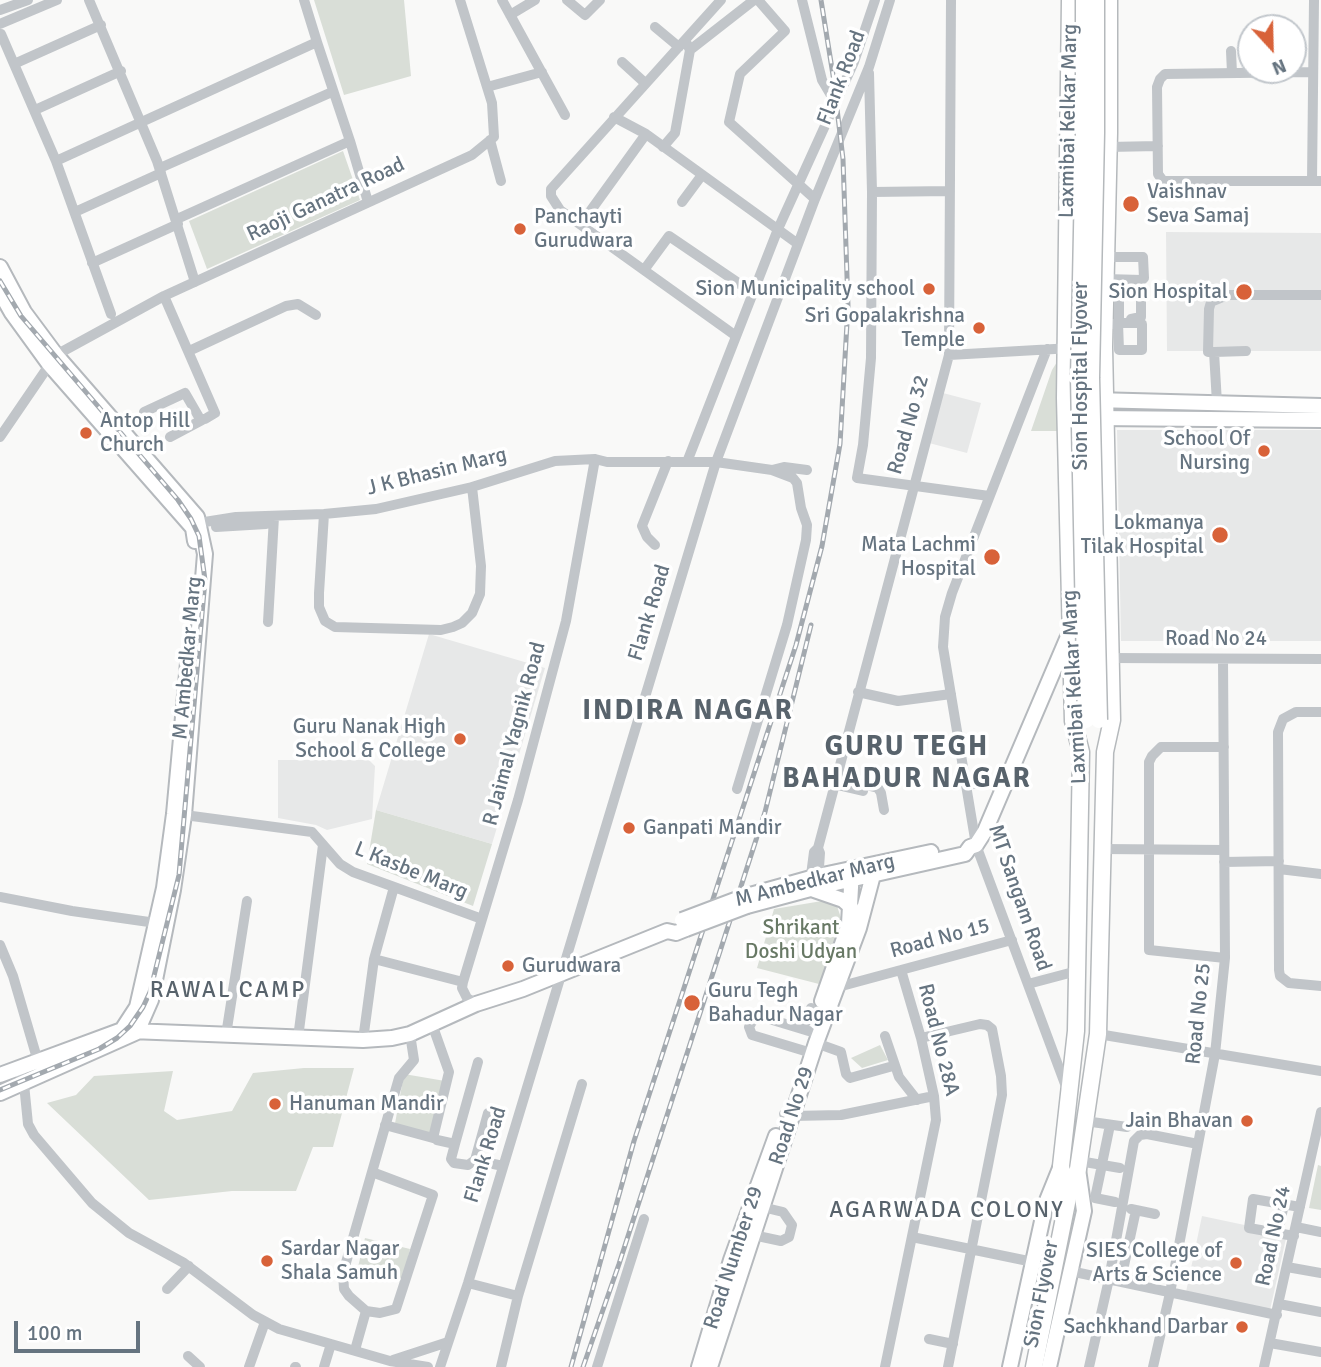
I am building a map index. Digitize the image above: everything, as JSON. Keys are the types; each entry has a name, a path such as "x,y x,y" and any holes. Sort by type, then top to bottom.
{"highway":[{"name":"Laxmibai Kelkar Marg","path":"1070,0 1065,398 1073,720 1081,752 1076,1031 1069,1095 1073,1170"},
{"name":"Sion Hospital Flyover","path":"1084,0 1079,378 1093,720 1105,752"},
{"name":"Sion Hospital Flyover","path":"1081,752 1093,720 1091,378 1096,0"},
{"name":"Laxmibai Kelkar Marg","path":"1073,1170 1085,1121 1098,1034 1105,752 1112,720 1104,400 1104,346 1111,321 1113,257 1108,147 1108,0"},
{"name":"Sion Flyover","path":"1028,1367 1073,1170"},
{"name":"Sion Flyover","path":"1034,1367 1073,1170"}],"main road":[{"path":"0,267 53,359"},
{"path":"0,292 12,313 196,526"},
{"path":"1065,398 1321,406"},
{"path":"1066,418 1321,420"},
{"name":"M Ambedkar Marg","path":"130,1031 161,923 164,888 179,814 196,526"},
{"path":"973,846 985,831 1070,630"},
{"name":"M Ambedkar Marg","path":"0,1075 130,1031 363,1040 410,1034 476,1004 523,989 667,931 676,933 684,925 745,901 852,874 965,854 973,846"},
{"path":"833,986 859,928 873,870"},
{"name":"Road Number 29","path":"699,1367 731,1260 757,1205 788,1115 811,1034 833,986 849,924 852,874"},
{"path":"814,883 851,907"},
{"path":"0,1093 42,1076 130,1031"},
{"name":"Laxmibai Kelkar Marg","path":"1010,1367 1046,1203 1073,1170"},
{"name":"Laxmibai Kelkar Marg","path":"1049,1367 1084,1211 1073,1170"},
{"path":"710,1367 753,1235 757,1205"}],"street":[{"path":"0,10 28,0"},
{"path":"57,0 0,29 56,161 111,314"},
{"path":"89,0 161,171 195,282"},
{"path":"304,0 368,202"},
{"path":"460,0 492,103 494,137 491,140 501,181"},
{"path":"502,0 565,115"},
{"path":"510,15 535,0"},
{"path":"567,0 585,15 600,0"},
{"path":"721,0 685,46 645,83 551,189 554,203 581,225 736,336"},
{"path":"685,46 756,0 785,31 740,74 729,122 815,199"},
{"path":"802,0 822,80 835,102"},
{"path":"687,462 778,229 853,62 875,0"},
{"name":"Flank Road","path":"440,1367 468,1283 716,462 815,199 869,67 890,0"},
{"name":"Road No 32","path":"814,883 814,852 818,848 948,355 951,0"},
{"path":"1311,72 1165,74 1157,87 1158,174 1163,181 1316,181 1311,72 1314,0"},
{"path":"14,64 101,25"},
{"path":"655,27 685,46"},
{"path":"56,161 317,42"},
{"path":"663,147 675,133 685,46"},
{"path":"1231,51 1231,72"},
{"path":"622,62 645,83"},
{"path":"869,67 872,192 871,358 863,445 857,478 989,496"},
{"path":"35,110 121,71"},
{"path":"487,87 542,72"},
{"path":"75,212 332,92"},
{"path":"614,117 646,134 798,244"},
{"path":"581,225 646,134"},
{"name":"Raoji Ganatra Road","path":"53,359 164,296 472,155 491,140"},
{"path":"92,263 350,141"},
{"path":"1108,147 1158,146"},
{"path":"682,202 702,175"},
{"path":"872,192 950,191"},
{"path":"644,270 669,236 753,293"},
{"path":"1112,285 1143,279 1144,259 1113,257"},
{"path":"1111,321 1142,317 1140,290 1112,285"},
{"path":"1246,351 1208,352 1211,302 1228,295 1321,295"},
{"path":"164,296 216,410 214,415 170,437"},
{"path":"189,351 286,306 298,304 316,314"},
{"path":"948,355 1104,346"},
{"name":"MT Sangam Road","path":"1047,349 951,593 945,617 943,647 967,784 973,846 1012,940 1069,1095"},
{"path":"1214,352 1217,403"},
{"path":"0,437 53,359"},
{"path":"144,412 185,393 202,420"},
{"path":"655,545 642,526 668,461"},
{"name":"J K Bhasin Marg","path":"196,526 236,517 275,520 325,518 473,490 544,468 594,463 716,462 772,470 784,467 807,470"},
{"name":"R Jaimal Yagnik Road","path":"463,982 518,800 566,621 594,463"},
{"path":"737,789 787,625 806,540 807,524 800,508 797,483 793,478 772,470"},
{"path":"325,518 319,593 319,607 325,621 335,627 453,627 462,623 472,613 480,594 481,566 473,490"},
{"path":"268,622 275,520"},
{"name":"Road No 24","path":"1111,658 1321,659"},
{"name":"Road No 25","path":"1153,1367 1170,1293 1215,1054 1225,957 1223,659"},
{"path":"858,692 898,701 951,694"},
{"path":"1321,712 1296,712 1283,719 1279,725 1280,976 1289,983 1321,986"},
{"path":"1224,747 1161,747 1149,762 1149,950 1225,957"},
{"path":"835,778 864,786"},
{"path":"835,778 878,788 884,810"},
{"path":"967,784 1006,783"},
{"name":"L Kasbe Marg","path":"179,814 312,832 340,863 353,872 482,919"},
{"path":"299,1038 323,845"},
{"path":"1103,849 1224,856 1321,874 1321,861"},
{"path":"363,1040 374,958 394,887"},
{"path":"0,897 72,911 161,923"},
{"path":"226,1035 247,901"},
{"name":"Road No 15","path":"833,986 1012,940"},
{"path":"0,945 13,976 42,1076"},
{"path":"374,958 463,982 462,988 467,998 476,1004"},
{"name":"Road No 28A","path":"885,1367 936,1120 934,1096 921,1038 901,970"},
{"path":"1028,984 1077,971"},
{"path":"754,1008 811,1034 841,1052 846,1074 850,1079 893,1066"},
{"path":"811,1009 811,1034"},
{"path":"756,1015 811,1034 752,1035 749,1027 756,1015"},
{"path":"385,1125 433,1138 449,1072 432,1024"},
{"path":"921,1038 980,1024 987,1025 992,1029 1001,1076 1002,1095 973,1250 942,1367"},
{"path":"372,1172 433,1195 396,1308 380,1313 366,1311 349,1296 343,1281 372,1172 385,1125 399,1079 414,1063 410,1034"},
{"path":"1098,1034 1321,1071"},
{"path":"885,1036 893,1066 917,1100"},
{"path":"478,1062 451,1159 454,1163 468,1165 475,1160 488,1113"},
{"path":"19,1068 24,1084 29,1124 34,1135 92,1203 129,1233 189,1266 265,1322 279,1329 355,1350 389,1364 430,1367 424,1349"},
{"path":"501,1367 518,1296 582,1084"},
{"path":"788,1115 841,1115 934,1096"},
{"name":"Road No 24","path":"1264,1367 1321,1112"},
{"path":"1085,1121 1127,1127"},
{"path":"1110,1125 1096,1199 1155,1214"},
{"path":"1089,1367 1117,1236 1118,1205 1136,1138 1147,1134 1198,1144"},
{"path":"437,1140 455,1144"},
{"path":"475,1160 503,1166"},
{"path":"1073,1170 1102,1162 1119,1166"},
{"path":"1073,1170 1096,1190"},
{"path":"1300,1207 1253,1199 1248,1227 1278,1233 1321,1232"},
{"path":"1278,1233 1284,1204"},
{"path":"753,1235 781,1241 791,1233 792,1225 786,1215 757,1205"},
{"path":"1136,1210 1122,1277 1142,1282 1145,1273"},
{"path":"597,1367 644,1219"},
{"path":"1117,1236 1130,1239"},
{"path":"912,1237 1033,1262"},
{"path":"167,1289 189,1266"},
{"path":"1287,1267 1321,1273"},
{"path":"1070,1270 1170,1293 1278,1309 1321,1312"},
{"path":"468,1283 518,1296"},
{"path":"355,1350 366,1311"},
{"path":"249,1367 265,1322"},
{"path":"929,1339 950,1343"},
{"path":"389,1364 448,1342"},
{"path":"948,1367 950,1343"},
{"path":"1270,1343 1321,1352"},
{"path":"324,1367 331,1344"},
{"path":"188,1356 200,1367"}],"shaded area":[{"name":"Sion Hospital","path":"1166,232 1321,233 1321,351 1167,351"},
{"path":"943,393 981,403 967,453 929,443"},
{"name":"Lokmanya Tilak Hospital","path":"1117,430 1321,430 1321,641 1121,641"},
{"name":"Guru Nanak High School & College","path":"429,634 545,668 492,844 376,810"},
{"path":"278,760 369,760 375,766 372,819 327,830 316,825 278,818"},
{"name":"SIES College of Arts & Science","path":"1202,1216 1287,1234 1270,1310 1186,1292"}],"green space":[{"path":"314,0 404,0 411,76 344,95"},
{"path":"343,151 360,200 207,269 189,221"},
{"path":"1057,362 1058,431 1031,431 1052,370"},
{"path":"376,810 492,844 473,906 367,864"},
{"name":"Shrikant Doshi Udyan","path":"822,901 837,906 841,918 841,936 819,984 757,968 774,909"},
{"path":"880,1045 888,1060 862,1068 851,1058"},
{"path":"304,1068 354,1068 333,1147 313,1147 296,1191 232,1191 149,1200 47,1103 76,1095 94,1076 173,1071 164,1111 177,1120 232,1111 253,1073"},
{"path":"404,1074 445,1081 435,1136 394,1129"},
{"path":"1318,1165 1321,1166 1321,1210 1309,1208"},
{"path":"365,1238 410,1249 402,1282 357,1271"}],"railway":[{"path":"571,1367 634,1141 796,645 822,546 840,444 848,306 843,159 821,0"},
{"path":"0,281 21,316 178,500 199,536 205,580 179,875 150,992 130,1026 117,1038 99,1049 0,1090"},
{"path":"583,1367 619,1264 765,812 811,625"}],"place":[{"name":"Vaishnav Seva Samaj","path":"1131,204"},
{"name":"Panchayti Gurudwara","path":"520,229"},
{"name":"Sion Municipality school","path":"929,289"},
{"name":"Sion Hospital","path":"1244,292"},
{"name":"Sri Gopalakrishna Temple","path":"979,328"},
{"name":"Antop Hill Church","path":"86,433"},
{"name":"School Of Nursing","path":"1264,451"},
{"name":"Lokmanya Tilak Hospital","path":"1220,535"},
{"name":"Mata Lachmi Hospital","path":"992,557"},
{"name":"Guru Nanak High School & College","path":"460,739"},
{"name":"Ganpati Mandir","path":"629,828"},
{"name":"Gurudwara","path":"508,966"},
{"name":"Guru Tegh Bahadur Nagar","path":"692,1003"},
{"name":"Hanuman Mandir","path":"275,1104"},
{"name":"Jain Bhavan","path":"1247,1121"},
{"name":"Sardar Nagar Shala Samuh","path":"267,1261"},
{"name":"SIES College of Arts & Science","path":"1236,1263"},
{"name":"Sachkhand Darbar","path":"1242,1327"}],"district":[{"name":"INDIRA NAGAR","path":"688,712"},
{"name":"GURU TEGH BAHADUR NAGAR","path":"907,764"},
{"name":"RAWAL CAMP","path":"228,991"},
{"name":"AGARWADA COLONY","path":"947,1211"}]}
